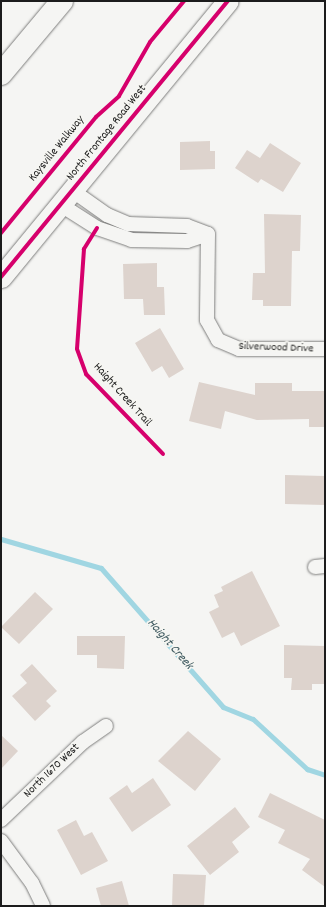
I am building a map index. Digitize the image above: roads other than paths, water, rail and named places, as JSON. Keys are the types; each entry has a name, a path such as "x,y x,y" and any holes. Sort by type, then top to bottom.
{"highway":[{"path":"1,74 62,1"}],"street":[{"name":"North Frontage Road West","path":"1,277 228,1"},
{"name":"Silverwood Drive","path":"67,198 128,224 187,226 208,234 207,320 218,340 239,349 325,349"},
{"name":"North 1670 West","path":"1,820 83,742 106,726"},
{"path":"1,841 32,883 43,906"}],"waterway":[{"name":"Haight Creek","path":"1,539 101,568 223,707 253,719 307,769 325,775"}]}
